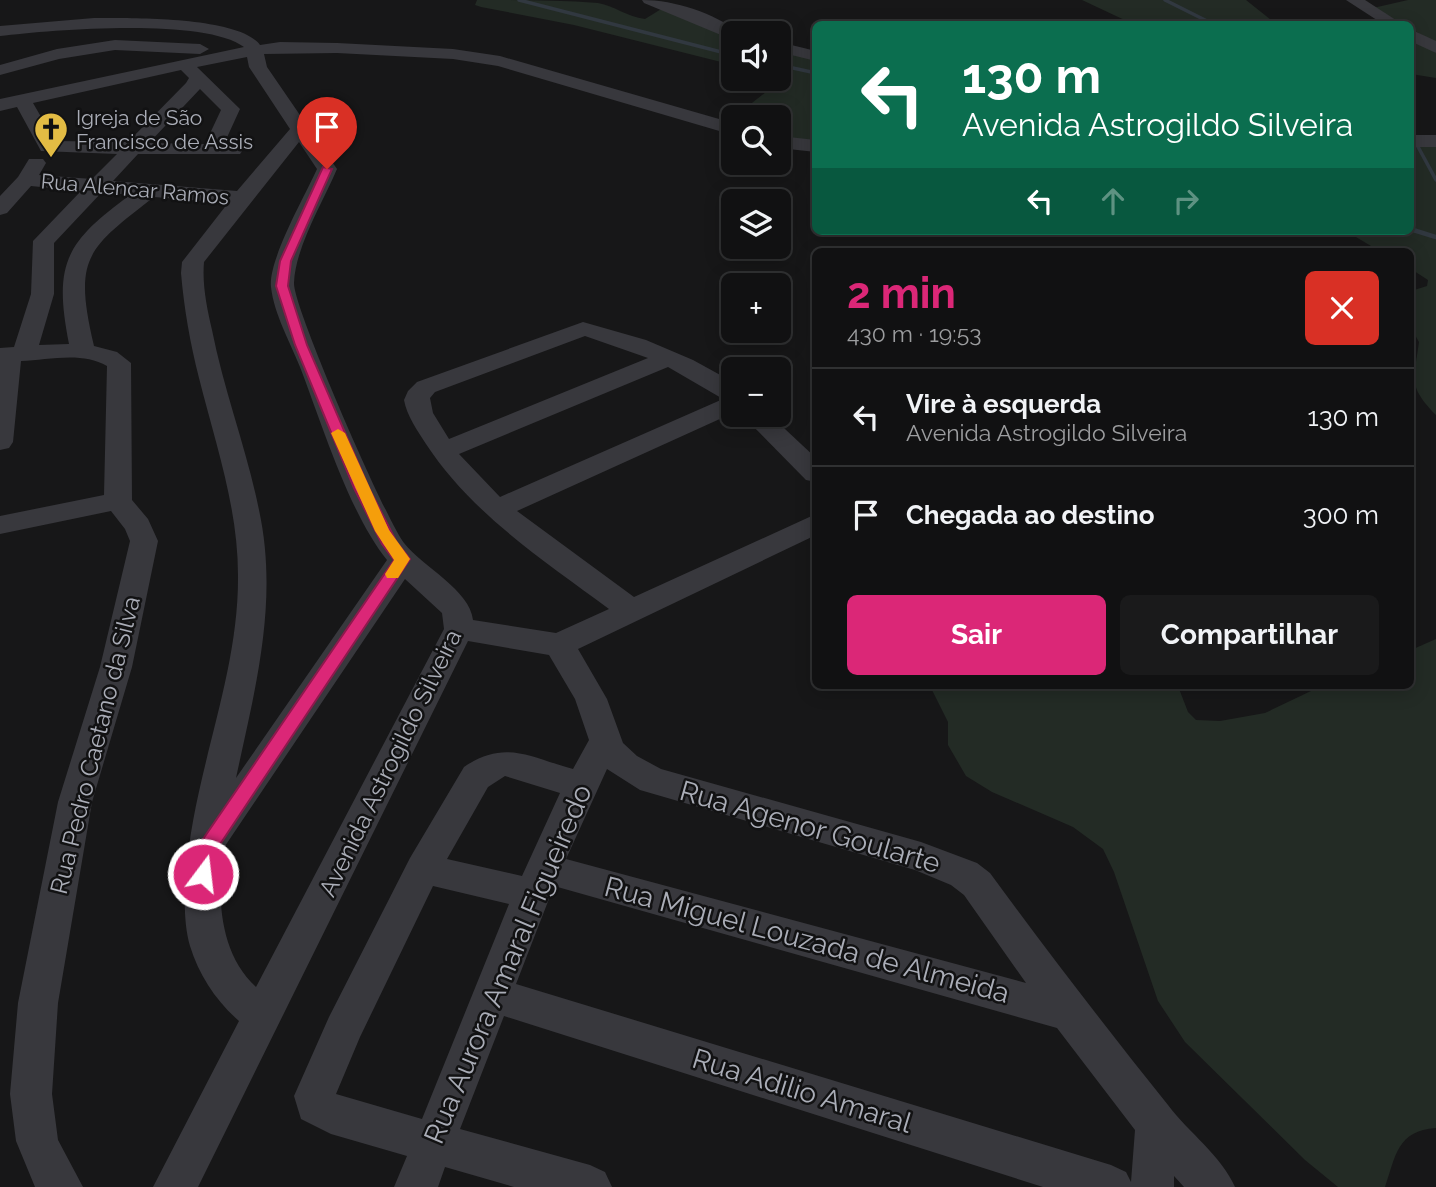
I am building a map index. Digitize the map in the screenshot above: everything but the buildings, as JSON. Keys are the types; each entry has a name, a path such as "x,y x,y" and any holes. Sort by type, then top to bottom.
{"street":[{"path":"650,0 721,29"},
{"path":"1354,0 1389,21"},
{"path":"6,50 91,22"},
{"path":"0,31 91,22 208,29 243,39 253,48"},
{"path":"1414,36 1436,48"},
{"path":"6,50 115,45 184,57 198,77 231,109 212,150"},
{"path":"0,105 184,57 291,46 477,57 510,64 721,126"},
{"path":"0,70 94,47"},
{"name":"Avenida Astrogildo Silveira","path":"175,1187 459,629 457,609 389,544 361,488 301,345 282,286 286,261 327,169 258,67 253,48"},
{"path":"791,50 812,54"},
{"path":"0,442 11,354 43,294 41,248 44,241 69,212 182,98 198,77"},
{"path":"0,209 26,180 43,153 34,117 21,99"},
{"path":"262,1016 227,983 208,941 203,916 206,850 251,631 252,571 246,517 212,378 192,273 193,262 200,251 299,130"},
{"path":"791,143 812,146"},
{"path":"0,178 43,153 233,150"},
{"name":"Rua Alencar Ramos","path":"26,180 244,198"},
{"path":"94,353 75,303 74,283 79,257 90,239 147,192"},
{"path":"632,610 496,510 472,488 443,452 417,407 416,400 420,391 438,383 578,329 606,333 705,373 721,385"},
{"path":"0,525 118,501 119,363 94,353 11,354"},
{"path":"443,452 667,359"},
{"path":"496,510 721,409"},
{"path":"767,427 812,470"},
{"name":"Rua Pedro Caetano da Silva","path":"61,1187 50,1171 37,1141 31,1094 34,1048 38,1003 75,802 116,667 144,541 138,526 118,501"},
{"path":"459,629 559,645 812,525"},
{"path":"206,850 402,559"},
{"path":"559,645 594,707 604,743"},
{"name":"Rua Aurora Amaral Figueiredo","path":"416,1187 537,881 580,785 604,743"},
{"name":"Rua Agenor Goularte","path":"604,743 617,760 652,780 921,857 964,874 987,896 1070,1013 1156,1124 1213,1187"},
{"path":"580,785 505,763 490,767 476,778 423,869 343,1030 315,1096 316,1105 331,1114 590,1187"},
{"name":"Rua Miguel Louzada de Almeida","path":"423,869 537,881 1070,1013"},
{"name":"Rua Adilio Amaral","path":"492,994 1111,1187"},
{"path":"1152,1187 1156,1124"}],"shaded area":[{"path":"477,0 598,3 645,19 671,3 721,27 721,62 574,25 475,5"},
{"path":"1082,0 1246,0 1272,21 1127,21"},
{"path":"1408,0 1436,0 1436,43 1414,31 1414,21 1397,21 1373,8"},
{"path":"1414,40 1436,53 1436,78 1414,74"},
{"path":"791,51 812,57 812,145 791,142 791,105 749,105 766,92 791,91"},
{"path":"1414,144 1436,144 1436,415 1420,396 1415,381 1419,342 1414,333 1414,290 1427,286 1428,280 1414,271 1414,248 1374,248 1353,235 1414,235"},
{"path":"1436,639 1436,1128 1413,1134 1406,1140 1396,1155 1385,1187 1338,1187 1305,1160 1185,1042 1158,1001 1114,872 1103,849 1073,827 992,792 966,776 948,745 948,722 932,689 1179,689 1188,712 1196,720 1220,721 1265,713 1320,689 1414,689 1414,649"}],"waterway":[{"path":"519,0 721,52"},
{"path":"1165,0 1207,21"},
{"path":"791,68 812,72"},
{"path":"1414,139 1436,180"},
{"path":"1414,230 1436,237"}],"slow traffic":[{"path":"338,433 382,531 402,559 392,574"}],"place":[{"name":"Igreja de São Francisco de Assis","path":"51,159"}],"route":[{"path":"203,874 206,850 402,559 389,544 361,488 301,345 282,286 286,261 327,169"}]}
